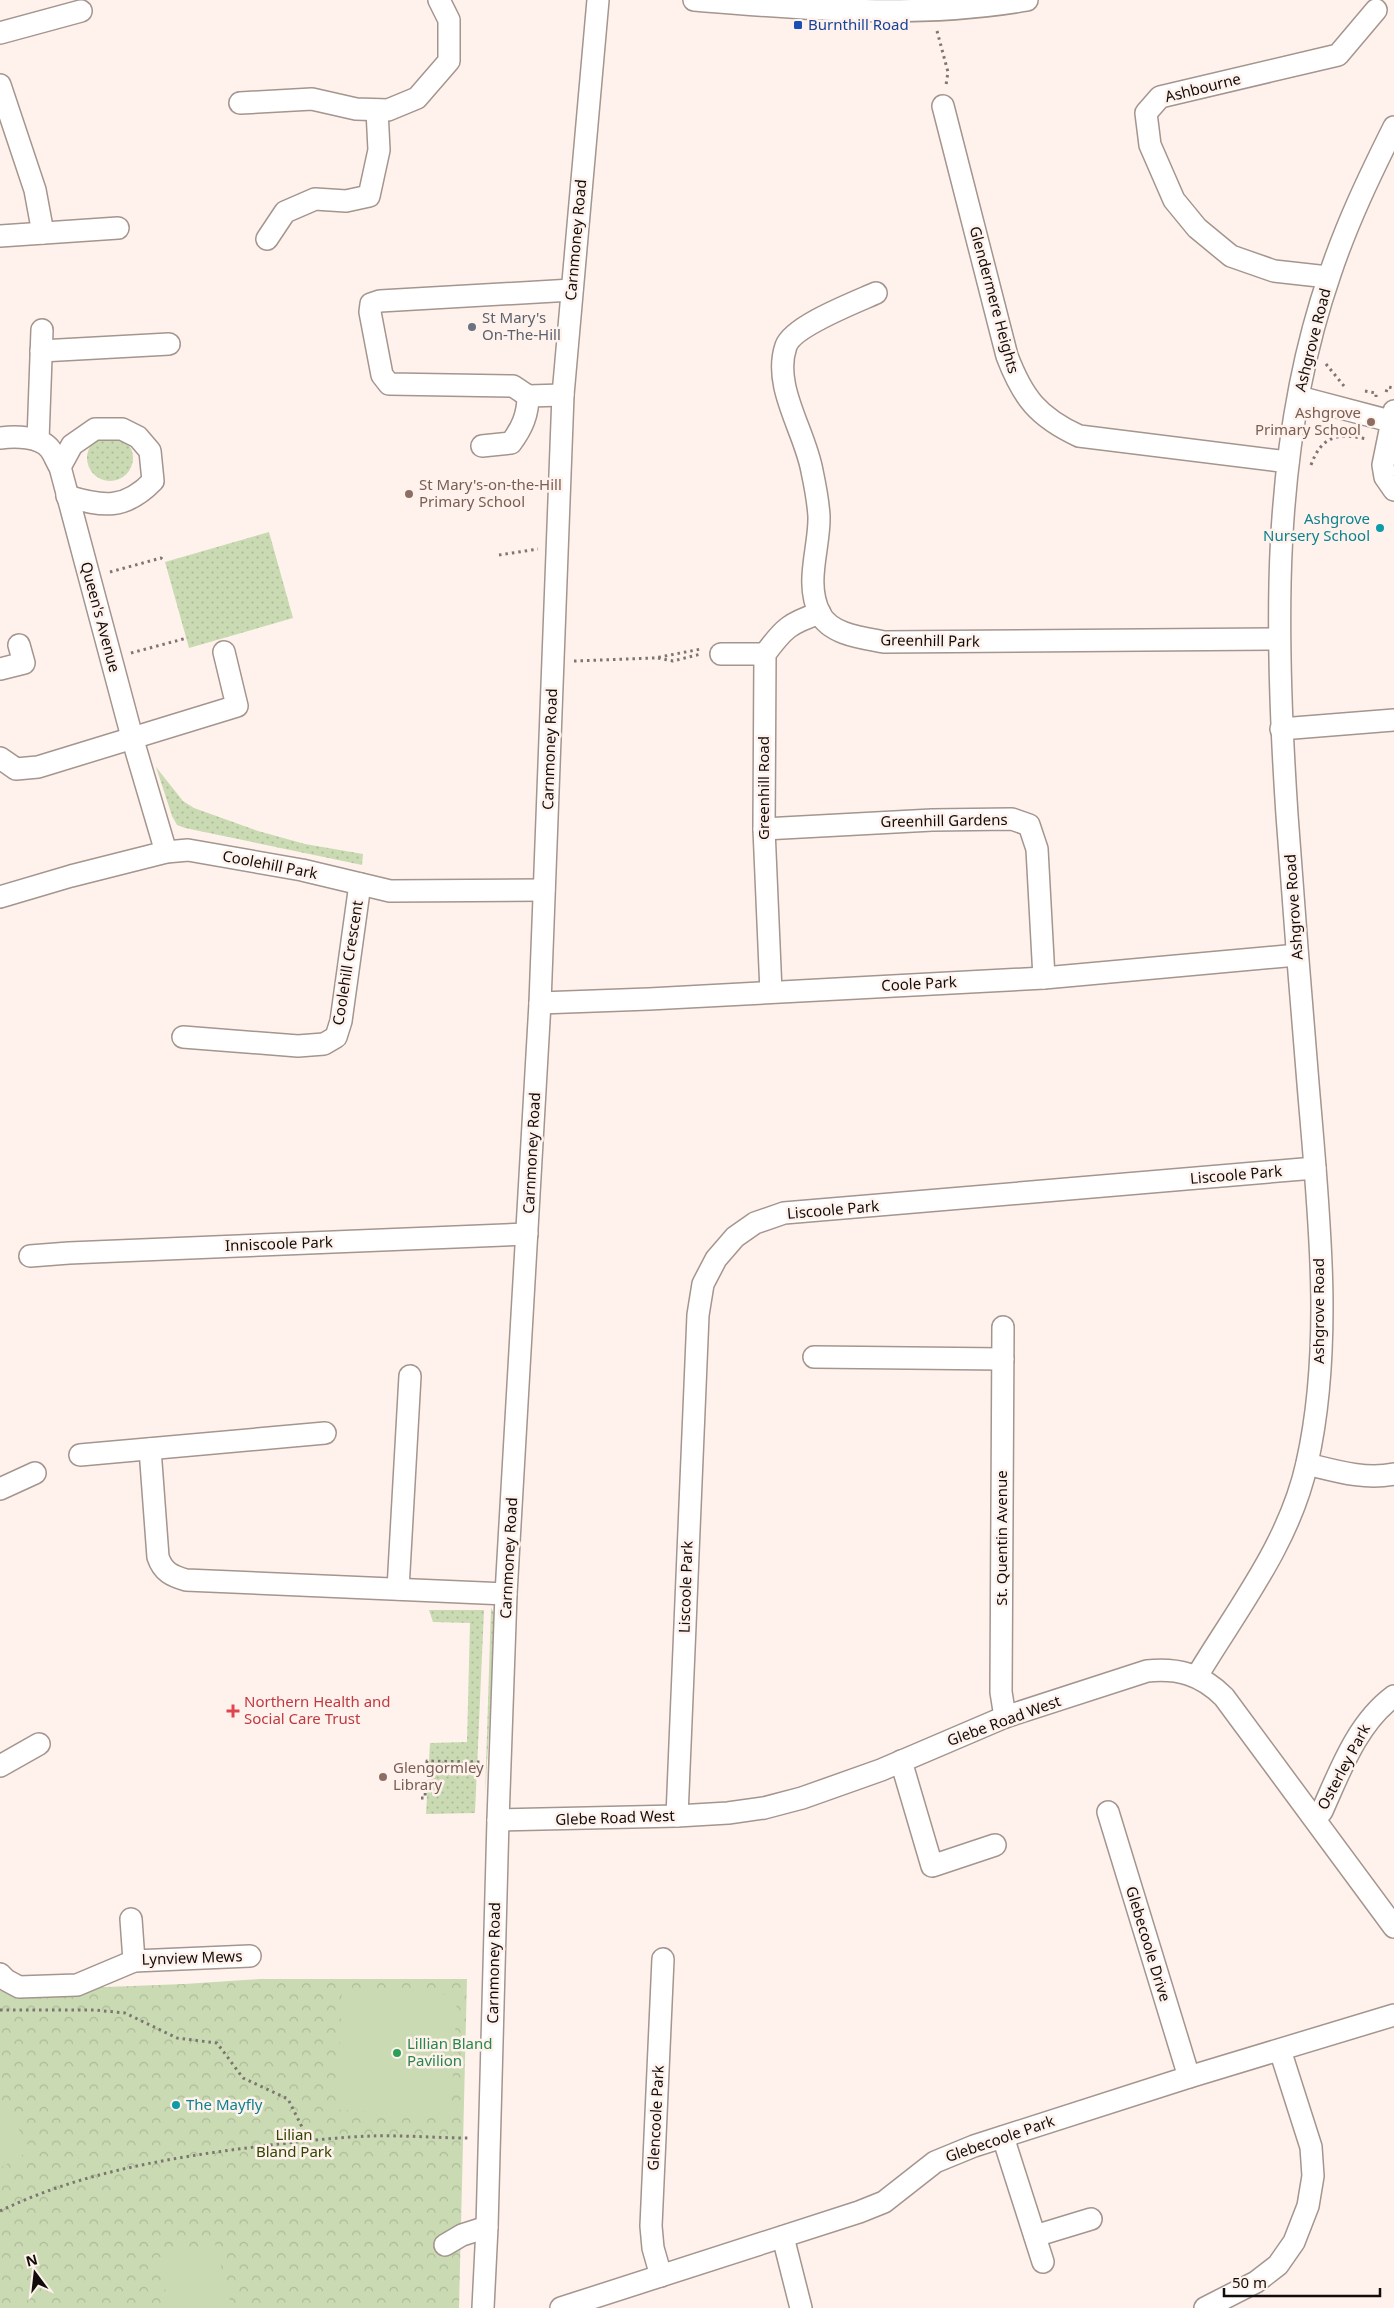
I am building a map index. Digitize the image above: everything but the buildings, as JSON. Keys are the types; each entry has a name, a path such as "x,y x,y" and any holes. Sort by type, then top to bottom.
{"street":[{"path":"240,103 312,99 356,110 388,110 417,98 449,60 449,20 439,0"},
{"name":"Carnmoney Road","path":"483,2308 490,2139 506,1594 540,1003 563,395 598,0"},
{"path":"694,0 771,3 871,11 958,9 1028,0"},
{"name":"Ashbourne","path":"1328,277 1274,271 1231,256 1198,228 1174,200 1150,145 1146,113 1160,97 1338,55 1376,10"},
{"path":"0,33 81,12"},
{"path":"0,85 35,190 43,233"},
{"name":"Glendermere Heights","path":"943,106 1007,356 1018,385 1033,405 1056,425 1079,436 1288,462"},
{"path":"267,239 285,212 315,199 346,201 368,196 379,150 377,110"},
{"name":"Ashgrove Road","path":"1197,1676 1282,1536 1297,1501 1307,1464 1315,1419 1320,1365 1322,1304 1315,1168 1297,955 1282,729 1279,639 1282,526 1288,462 1299,397 1312,336 1328,277 1367,182 1394,127"},
{"path":"0,236 118,228"},
{"path":"563,395 528,396 513,386 389,384 382,375 370,312 371,304 380,301 572,290"},
{"path":"713,654 765,654 780,633 797,621 820,613 812,568 819,517 812,468 793,413 781,368 786,344 814,321 876,293"},
{"path":"0,438 38,440 42,330"},
{"path":"41,351 169,344"},
{"path":"482,446 511,443 523,426 528,408 528,396"},
{"path":"1299,397 1388,418 1383,465 1385,477 1394,490"},
{"path":"60,467 72,445 95,429 122,429 138,437 150,451 153,482 140,495 120,504 93,504 68,496"},
{"name":"Queen's Avenue","path":"38,440 49,448 60,467 132,737 166,852"},
{"name":"Greenhill Park","path":"820,613 828,624 852,635 884,642 1279,639"},
{"path":"0,669 24,663 19,644"},
{"path":"0,758 16,769 38,767 237,706 224,652"},
{"name":"Greenhill Road","path":"765,654 764,829 771,992"},
{"path":"1282,729 1394,720"},
{"name":"Greenhill Gardens","path":"764,829 932,820 1012,819 1029,825 1037,849 1044,978"},
{"name":"Coolehill Park","path":"0,897 71,876 166,852 188,850 302,870 390,891 544,890"},
{"name":"Coolehill Crescent","path":"183,1037 298,1046 324,1044 336,1037 341,1021 360,884"},
{"name":"Coole Park","path":"540,1003 1044,978 1297,955"},
{"name":"Liscoole Park","path":"676,1816 698,1315 703,1284 716,1259 735,1237 755,1223 784,1213 1315,1168"},
{"name":"Inniscoole Park","path":"30,1256 527,1234"},
{"name":"St. Quentin Avenue","path":"1003,1327 1001,1692 1005,1717"},
{"path":"814,1357 1003,1359"},
{"path":"398,1589 410,1376"},
{"path":"80,1455 325,1433"},
{"path":"150,1449 158,1557 162,1567 172,1576 186,1580 506,1594"},
{"path":"1307,1464 1346,1473 1378,1477 1394,1474"},
{"path":"0,1489 35,1473"},
{"name":"Glebe Road West","path":"498,1820 676,1816 728,1813 764,1808 802,1798 901,1761 1005,1717 1147,1672 1166,1670 1197,1676 1212,1685 1238,1714 1394,1927"},
{"name":"Osterley Park","path":"1315,1819 1322,1811 1364,1727 1380,1706 1394,1696"},
{"path":"0,1766 39,1744"},
{"path":"901,1761 932,1866 995,1845"},
{"name":"Glebecoole Drive","path":"1108,1812 1189,2077"},
{"name":"Lynview Mews","path":"131,1919 134,1961"},
{"name":"Lynview Mews","path":"0,1974 6,1980 19,1987 77,1986 134,1961 250,1956"},
{"name":"Glencoole Park","path":"661,2276 652,2248 651,2226 663,1959"},
{"name":"Glebecoole Park","path":"561,2308 783,2237 884,2202 935,2162 1003,2137 1189,2077 1394,2015"},
{"path":"1205,2308 1256,2282 1278,2265 1294,2242 1308,2206 1312,2176 1312,2147 1280,2050"},
{"path":"1003,2137 1043,2262"},
{"path":"1035,2236 1091,2219"},
{"path":"445,2245 462,2235 487,2226"},
{"path":"783,2237 801,2308"}],"path":[{"path":"936,28 948,72 943,106"},
{"path":"1325,355 1325,363 1342,386 1350,387"},
{"path":"1356,389 1376,392 1376,401 1384,398 1388,387 1394,388"},
{"path":"1309,470 1316,451 1325,441 1347,434 1367,439 1388,418"},
{"path":"499,555 557,547"},
{"path":"90,578 161,558 165,562"},
{"path":"111,658 186,638"},
{"path":"553,663 655,658 699,649"},
{"path":"655,658 673,660 713,654"},
{"path":"421,1798 425,1798 426,1762 481,1762"},
{"path":"0,2010 14,2012 94,2010 125,2012 178,2038 218,2043 243,2078 288,2099 309,2141"},
{"path":"0,2211 35,2194 86,2177 149,2162 309,2141 372,2136 490,2139"}],"green space":[{"path":"105,435 115,435 129,445 133,458 129,471 123,477 115,481 105,481 91,471 87,463 87,453 97,439"},
{"path":"269,532 293,618 189,648 165,562"},
{"path":"156,767 183,801 194,808 258,831 305,844 363,854 362,865 177,825 172,816"},
{"path":"491,1608 496,1616 485,1796"},
{"path":"429,1610 484,1610 475,1813 426,1814 430,1743 467,1742 470,1623 433,1622"},
{"name":"Lilian Bland Park","path":"260,1979 467,1979 459,2308 0,2308 0,1991"},
{"name":"Lillian Bland Pavilion","path":"342,1990 457,1995 451,2115 337,2110"},
{"path":"0,2098 31,2150 0,2168"},
{"path":"215,2243 232,2308 170,2308 157,2258"}],"place":[{"name":"Burnthill Road","path":"798,25"},
{"name":"St Mary's On-The-Hill","path":"472,327"},
{"name":"Ashgrove Primary School","path":"1371,422"},
{"name":"St Mary's-on-the-Hill Primary School","path":"409,494"},
{"name":"Ashgrove Nursery School","path":"1380,528"},
{"name":"Northern Health and Social Care Trust","path":"233,1711"},
{"name":"Glengormley Library","path":"383,1777"},
{"name":"Lillian Bland Pavilion","path":"397,2053"},
{"name":"The Mayfly","path":"176,2105"}]}
